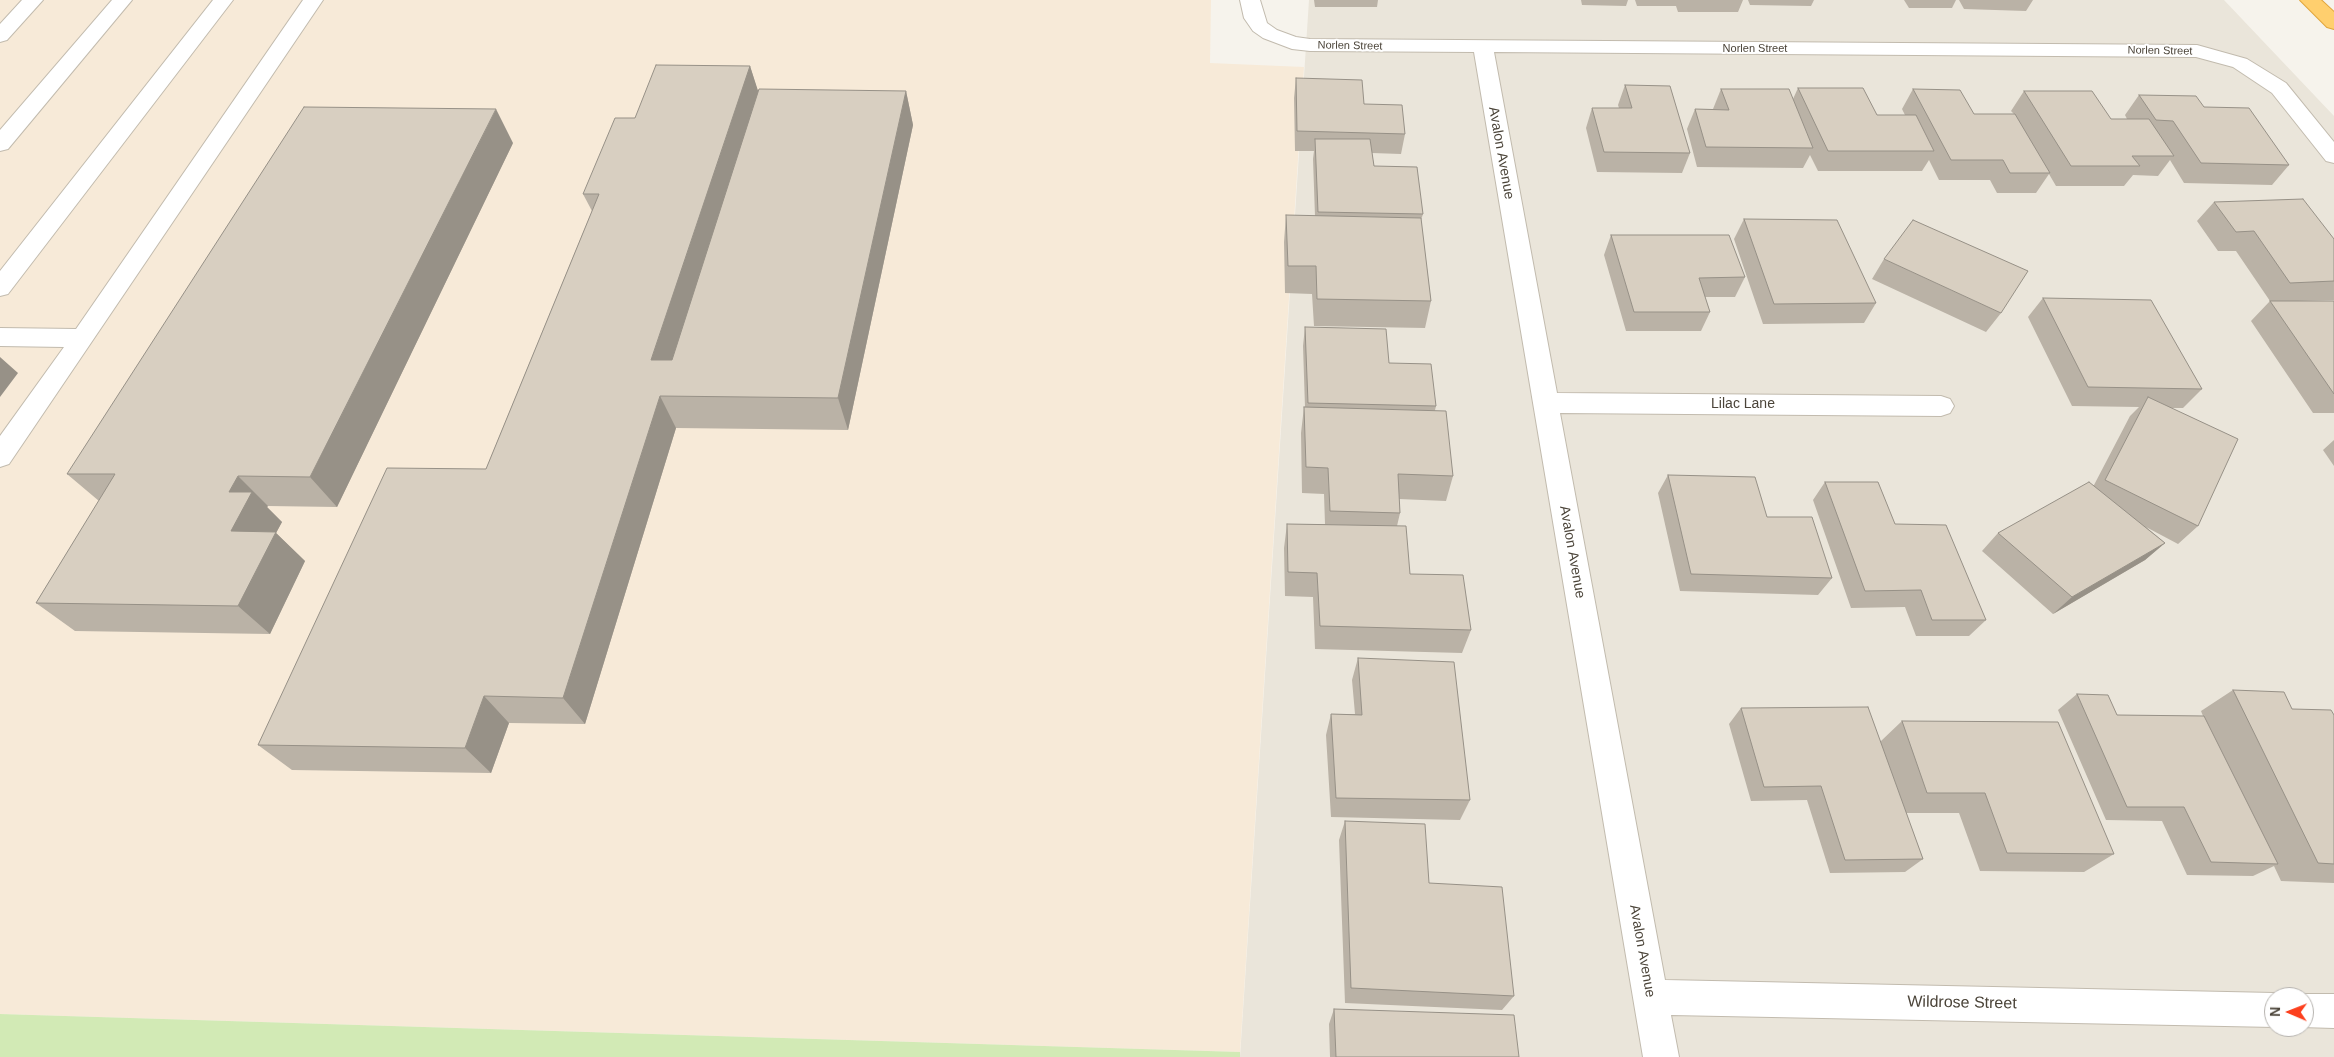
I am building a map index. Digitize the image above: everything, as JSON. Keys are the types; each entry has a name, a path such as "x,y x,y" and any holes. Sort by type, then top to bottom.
{"highway":[{"path":"2310,0 2334,24"}],"street":[{"path":"0,36 32,0"},
{"path":"0,144 122,0"},
{"path":"0,288 223,0"},
{"path":"0,457 313,0"},
{"name":"Norlen Street","path":"1250,0 1254,18 1260,27 1270,34 1292,43 1310,45 2197,51 2240,63 2279,88 2334,156"},
{"name":"Avalon Avenue","path":"1483,47 1661,1057"},
{"path":"0,337 83,338"},
{"name":"Lilac Lane","path":"1546,403 1941,406"},
{"name":"Wildrose Street","path":"1650,997 2264,1010"},
{"path":"2314,1011 2334,1012"}],"shaded area":[{"path":"0,0 1211,0 1210,63 1304,67 1240,1052 0,1014"},
{"path":"1309,0 2224,0 2334,116 2334,1057 1240,1057"}],"green space":[{"path":"0,1014 1240,1052 1240,1057 0,1057"}],"building":[{"path":"656,65 750,66 651,360 672,360 759,89 906,91 838,398 660,396 563,698 484,696 465,748 258,745 387,468 486,469 599,194 583,194 615,118 635,118"},
{"path":"1296,78 1362,80 1364,104 1402,105 1405,134 1297,131"},
{"path":"1625,85 1670,86 1690,153 1604,152 1592,108 1632,108"},
{"path":"1798,88 1863,88 1877,115 1916,115 1934,151 1828,151"},
{"path":"1721,89 1789,89 1813,148 1706,147 1695,109 1729,110"},
{"path":"1913,89 1960,90 1974,114 2015,114 2050,173 2010,173 2003,160 1951,160"},
{"path":"2024,91 2092,91 2111,119 2149,119 2174,156 2132,156 2140,166 2071,166"},
{"path":"2139,95 2196,96 2204,107 2249,108 2289,165 2201,163 2173,121 2156,120"},
{"path":"304,107 496,109 310,477 238,476 229,492 252,492 231,531 276,532 238,606 36,603 115,474 67,474"},
{"path":"1315,139 1370,139 1374,166 1417,167 1423,214 1318,212"},
{"path":"2303,199 2334,239 2334,281 2290,283 2254,231 2236,232 2214,202"},
{"path":"1286,215 1421,218 1431,301 1317,299 1316,266 1288,266"},
{"path":"1744,219 1837,220 1876,303 1774,304"},
{"path":"1913,220 2028,271 2001,313 1884,259"},
{"path":"1611,235 1729,235 1745,277 1699,278 1710,312 1634,312"},
{"path":"2043,298 2151,300 2202,389 2088,387"},
{"path":"2270,301 2334,301 2334,394"},
{"path":"1305,327 1386,329 1389,363 1431,364 1436,406 1308,403"},
{"path":"2148,397 2238,439 2198,526 2105,480"},
{"path":"1304,407 1446,411 1453,476 1398,474 1400,513 1330,511 1328,468 1306,467"},
{"path":"1668,475 1755,477 1767,517 1812,517 1832,578 1691,574"},
{"path":"1825,482 1878,482 1895,524 1946,525 1986,620 1932,620 1921,590 1865,591"},
{"path":"2089,482 2165,543 2072,597 1998,533"},
{"path":"1287,524 1406,526 1410,574 1463,575 1471,630 1320,626 1317,573 1288,572"},
{"path":"1358,658 1454,662 1470,800 1336,798 1331,714 1362,715"},
{"path":"2233,690 2284,692 2292,709 2331,710 2334,715 2334,864 2318,863"},
{"path":"2077,694 2108,695 2117,715 2204,716 2278,864 2211,862 2184,807 2127,807"},
{"path":"1868,707 1923,859 1845,860 1821,786 1764,787 1741,708"},
{"path":"1902,721 2058,722 2114,854 2007,853 1985,793 1927,793"},
{"path":"1345,821 1425,824 1429,883 1502,887 1514,996 1351,988"},
{"path":"1334,1009 1514,1015 1519,1057 1336,1057"}]}
